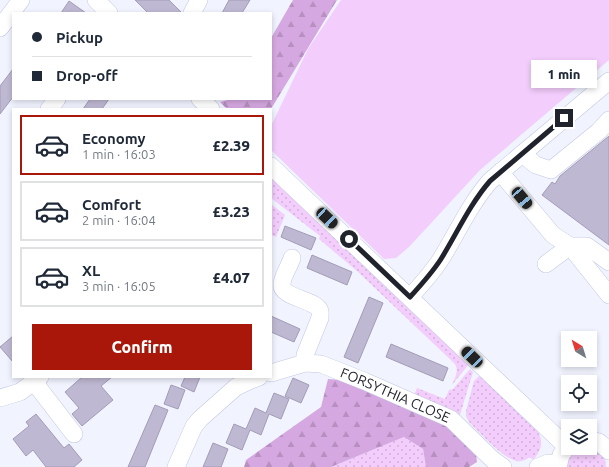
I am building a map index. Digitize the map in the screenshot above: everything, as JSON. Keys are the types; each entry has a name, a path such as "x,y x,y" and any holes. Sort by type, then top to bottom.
{"street":[{"path":"0,28 21,0"},
{"path":"96,0 108,12"},
{"path":"193,12 199,0"},
{"path":"410,297 426,280 480,192 490,181 607,87"},
{"path":"50,108 56,100"},
{"path":"201,100 210,108"},
{"path":"522,154 536,165 550,170 599,131 609,120"},
{"path":"272,167 561,441"},
{"path":"500,172 553,235 570,246 609,295"},
{"path":"546,264 570,246 587,246 609,262"},
{"path":"292,258 281,284 283,290 310,302 320,311 320,318 305,355 305,363"},
{"name":"FORSYTHIA CLOSE","path":"272,373 305,363 321,364 443,414 452,419 492,464"},
{"path":"176,467 194,426 200,419 236,387 256,378"},
{"path":"0,398 20,392 37,379 74,434"},
{"path":"597,442 608,448"},
{"path":"538,467 548,463 558,465 561,455"}],"shaded area":[{"path":"341,0 609,0 609,60 480,170 409,247 396,258 384,259 272,151 272,124 308,49"},
{"path":"272,176 469,364 452,385 457,371 454,363 357,271 319,239 320,236 272,199"},
{"path":"272,205 285,215 276,237 272,235"},
{"path":"470,369 473,372 459,418 414,396 417,388 445,399 449,390 453,389"},
{"path":"479,376 484,378 535,427 540,436 541,444 539,452 533,460 530,457 520,461 511,459 491,444 469,422 466,416 466,411 474,381"},
{"path":"404,437 423,449 426,467 331,467"},
{"path":"597,451 604,457 606,467 567,467 570,455 597,455"}],"green space":[{"path":"293,0 337,0 272,108 226,108 220,102 227,100 272,100 272,36"},
{"path":"328,379 341,380 438,420 454,430 476,453 477,462 469,467 426,467 423,449 404,437 331,467 244,467 246,460 321,407"}],"building":[{"path":"135,0 169,0 181,12 147,12"},
{"path":"229,0 250,0 243,12 223,12"},
{"path":"69,1 85,12 62,12"},
{"path":"12,70 12,98 0,114 0,86"},
{"path":"89,100 108,100 103,108 84,108"},
{"path":"609,136 609,245 542,195 552,182 555,184 560,176"},
{"path":"285,226 316,238 311,250 281,237"},
{"path":"312,255 352,272 347,285 307,268"},
{"path":"369,297 383,303 358,363 344,357"},
{"path":"272,316 300,329 294,342 272,332"},
{"path":"12,337 12,361 0,347"},
{"path":"391,344 448,368 443,381 386,357"},
{"path":"81,378 111,378 101,386 113,400 82,426 72,414 79,408 65,392"},
{"path":"185,378 200,378 194,392 181,386"},
{"path":"293,378 309,385 301,403 285,396"},
{"path":"171,385 185,390 178,409 164,404"},
{"path":"274,393 289,399 281,419 269,414 261,435 250,430 242,450 226,443 234,424 246,429 255,408 266,413"},
{"path":"155,405 168,410 145,467 128,467"},
{"path":"36,414 64,448 69,444 82,460 74,467 46,467 33,450 26,456 13,439 29,426 26,422"},
{"path":"213,443 228,449 221,467 203,467"}],"route":[{"path":"349,239 410,297 426,280 480,192 500,172 564,118"}]}
